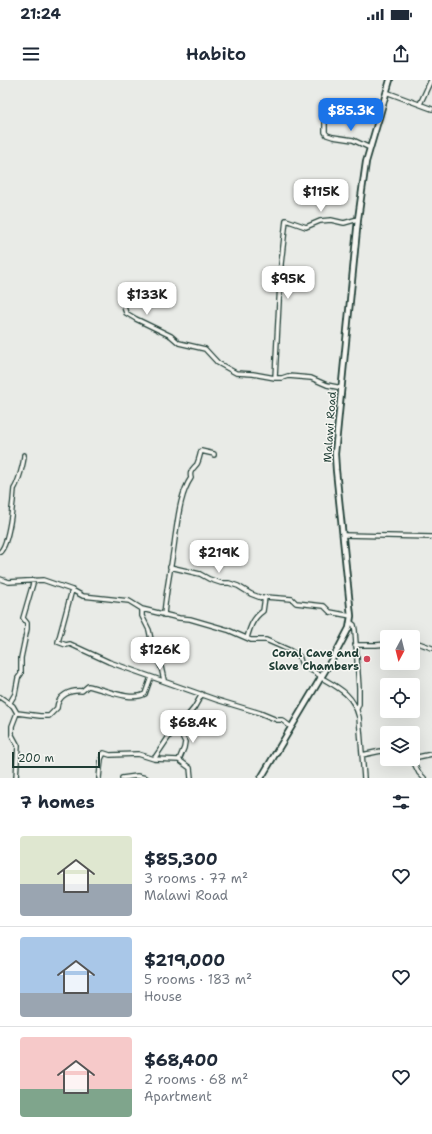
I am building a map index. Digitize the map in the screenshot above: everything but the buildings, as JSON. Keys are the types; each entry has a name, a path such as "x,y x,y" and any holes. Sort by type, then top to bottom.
{"main road":[{"name":"Malawi Road","path":"261,778 349,628 351,616 335,454 358,219 366,162 390,80"}],"street":[{"path":"420,104 431,80"},
{"path":"386,92 432,109"},
{"path":"325,122 325,132 327,135 352,140 370,148"},
{"path":"275,378 281,264 286,220 306,227 320,221 331,220 344,223 358,219"},
{"path":"131,291 124,310 136,319 170,336 183,345 204,350 218,363 236,373 275,378 288,376 311,378 327,385 342,388"},
{"path":"164,615 180,506 191,478 191,472 193,467 198,463 201,451 214,454 214,456"},
{"path":"0,552 2,551 8,537 14,489 17,486 24,455"},
{"path":"343,535 432,537"},
{"path":"170,566 200,574 209,579 222,583 226,582 238,586 251,594 264,599 265,597 292,599 296,603 324,606 330,612 351,616"},
{"path":"0,579 9,582 43,580 72,590 83,596 129,601 142,609 164,615 190,619 228,630 251,640 266,640 289,650 299,656 302,665 348,694 357,709 364,778"},
{"path":"9,704 16,690 18,678 21,674 21,658 27,629 27,624 23,618 34,580"},
{"path":"72,590 58,642 66,645 70,644 109,662 151,677 164,680 260,713 276,720 282,720 291,727"},
{"path":"247,638 252,622 256,616 263,611 264,599"},
{"path":"142,609 142,616 149,630 164,680"},
{"path":"350,622 354,626 359,688 359,704 357,709"},
{"path":"420,644 432,648"},
{"path":"355,645 380,645"},
{"path":"17,713 49,716 57,708 58,701 63,695 76,690 82,691 88,686 132,697 141,696 145,694 151,677"},
{"path":"154,759 174,729 180,725 194,708 202,694"},
{"path":"0,697 13,706 17,713"},
{"path":"16,778 18,746 12,735 12,726 17,713"},
{"path":"179,760 185,742 181,734 180,725"},
{"path":"362,756 380,751"},
{"path":"99,778 101,759 104,753 110,755 138,754 154,759 179,760 190,768 191,778"},
{"path":"420,757 432,754"},
{"path":"416,766 419,773 424,778"},
{"path":"122,778 137,776 146,778"}],"place":[{"name":"Coral Cave and Slave Chambers","path":"367,659"}]}
